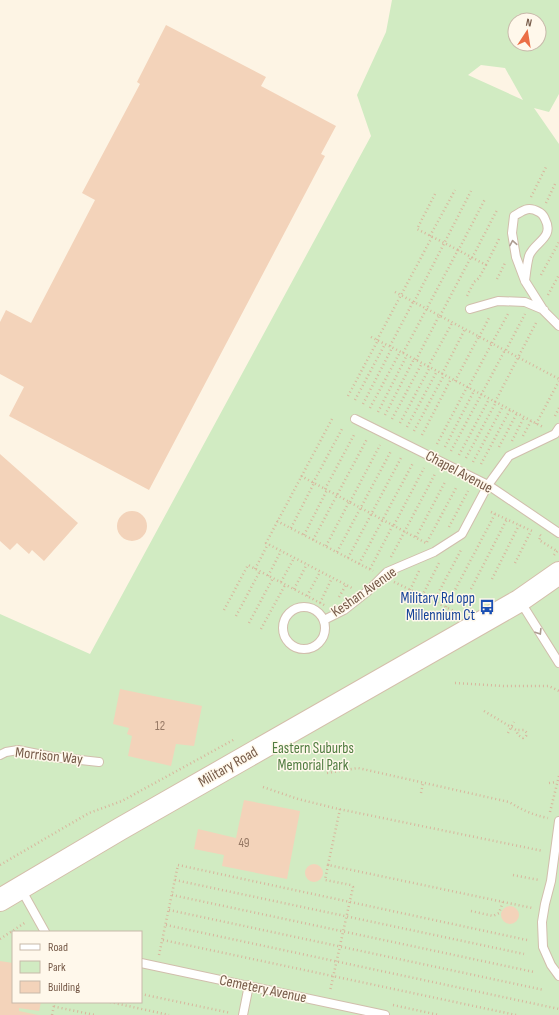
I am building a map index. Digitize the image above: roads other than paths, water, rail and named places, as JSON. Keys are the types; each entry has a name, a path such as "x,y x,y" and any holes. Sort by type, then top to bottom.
{"street":[{"name":"Military Road","path":"0,900 519,601 556,564"}],"lane":[{"path":"525,280 530,254 544,238 548,228 543,214 534,209 527,209 514,216 512,233 516,257 525,280 542,314"},
{"path":"466,306 498,301 525,302 559,326"},
{"name":"Chapel Avenue","path":"355,419 488,485 559,533"},
{"name":"Keshan Avenue","path":"324,620 344,610 368,591 387,572 434,552 462,534 488,485 509,456 555,434 559,428"},
{"path":"519,601 559,663"},
{"name":"Keshan Avenue","path":"297,608 310,608 320,614 324,620 325,631 323,638 319,643 311,648 303,649 296,647 289,642 285,636 284,622 297,608"},
{"name":"Morrison Way","path":"0,755 6,752 18,750 53,757 99,762"},
{"path":"556,820 556,854 542,922 543,948 551,965 559,976"},
{"path":"20,888 44,931"},
{"name":"Cemetery Avenue","path":"142,963 384,1015"},
{"path":"243,1015 249,985"}],"place":[{"name":"Military Rd opp Millennium Ct","path":"487,607"}],"park label":[{"name":"Eastern Suburbs Memorial Park","path":"313,756"}]}
